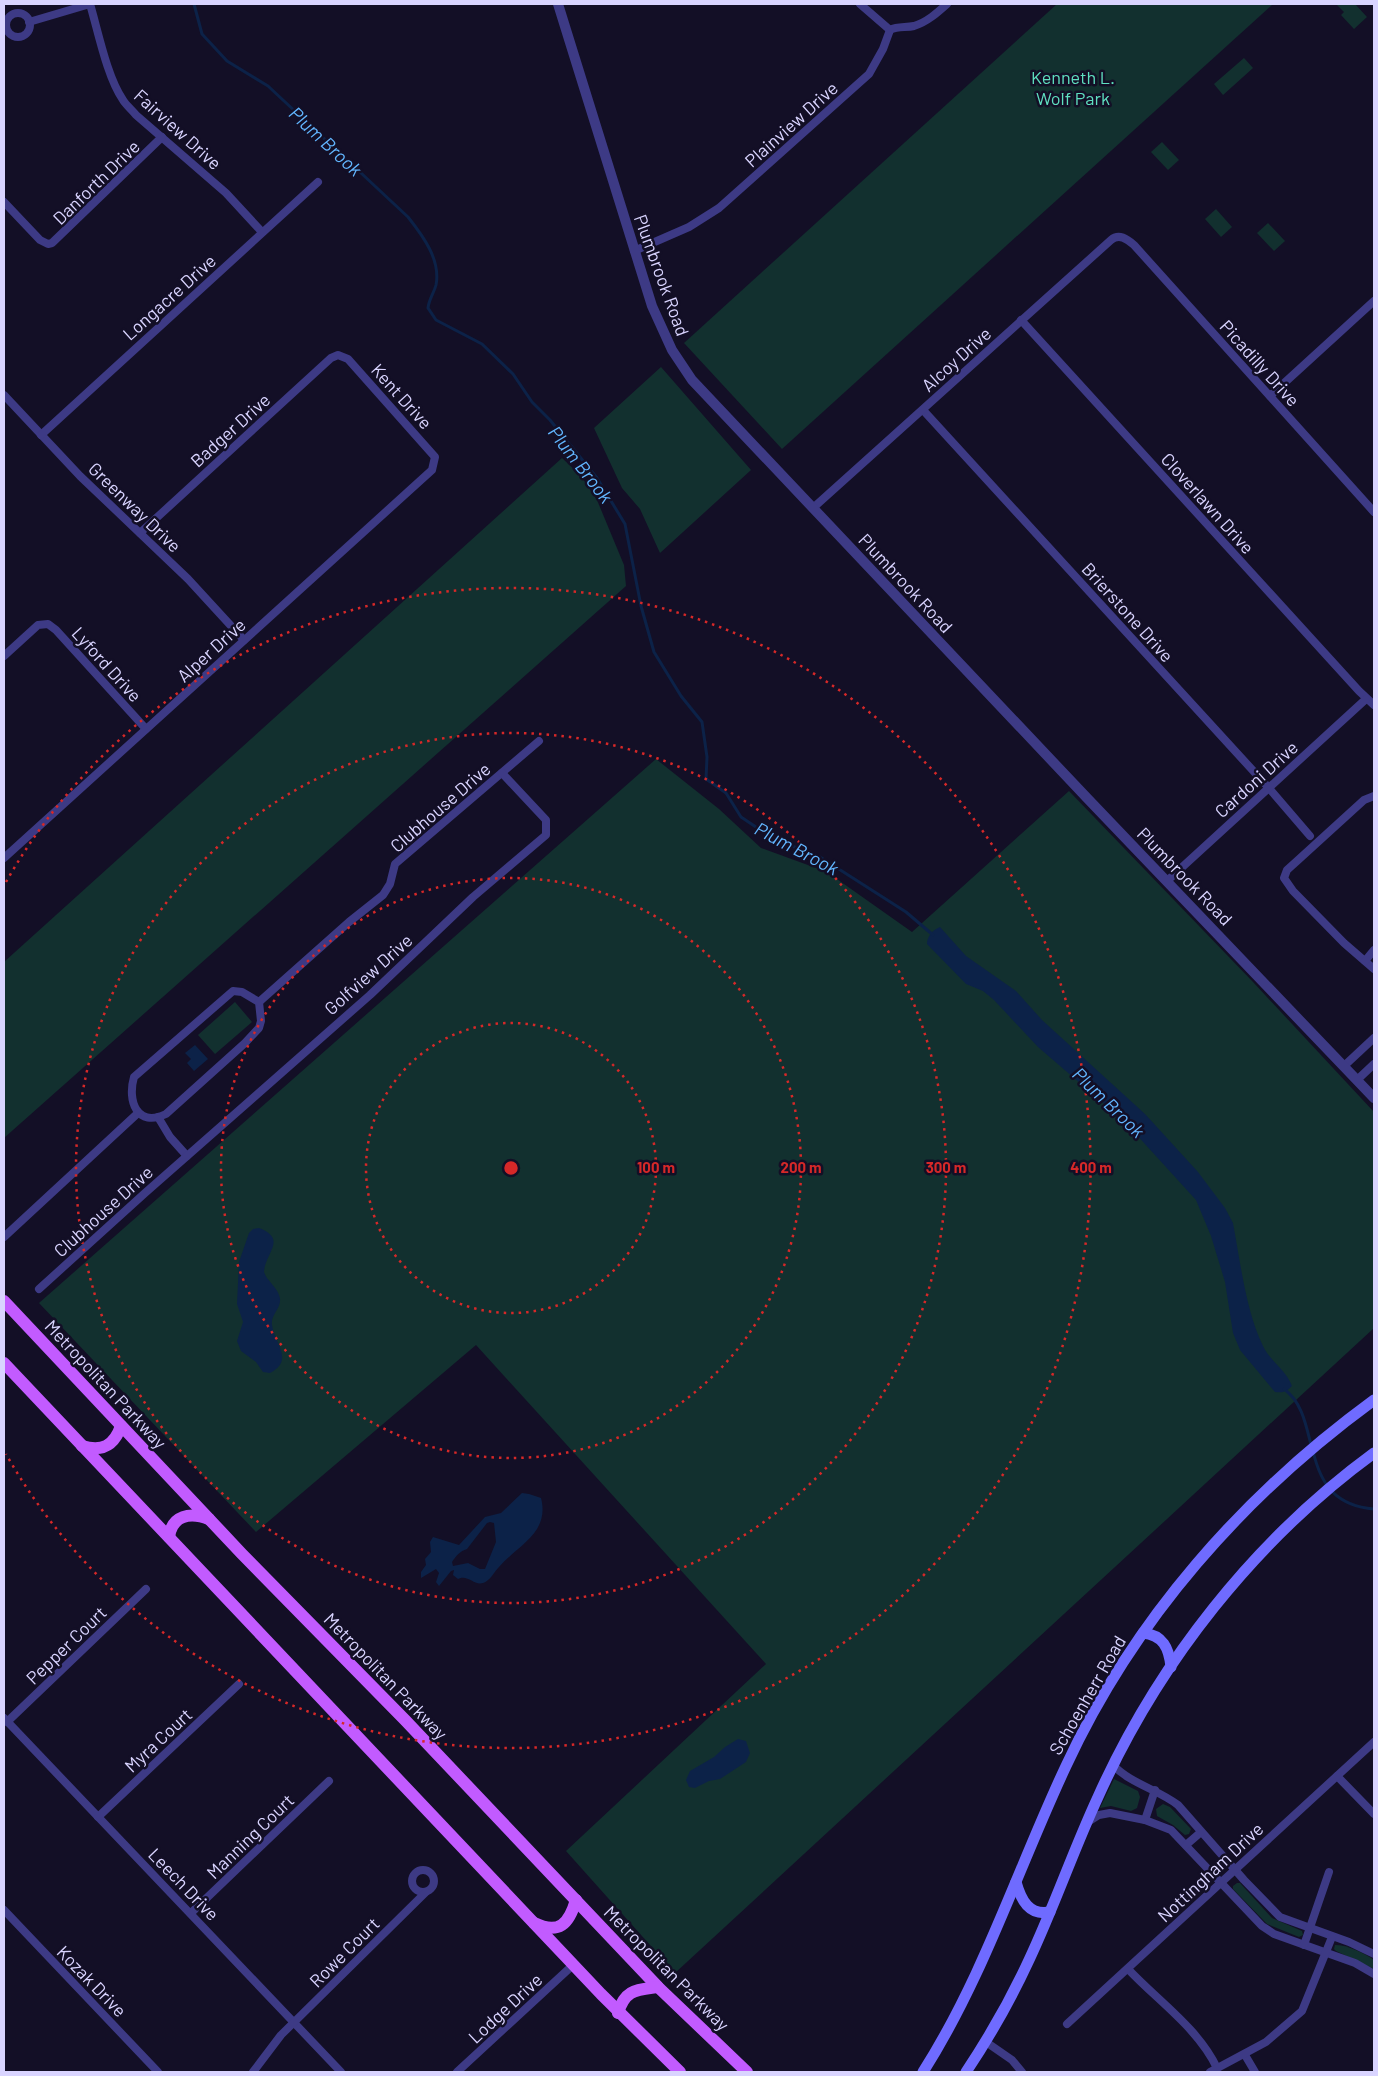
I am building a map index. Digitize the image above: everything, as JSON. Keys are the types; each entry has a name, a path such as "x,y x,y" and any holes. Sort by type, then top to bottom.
{"main road":[{"name":"Metropolitan Parkway","path":"4,1301 209,1519 412,1727 658,1987 747,2072"},
{"path":"4,1363 618,2013 680,2072"},
{"name":"Schoenherr Road","path":"926,2069 970,1987 1075,1748 1099,1703 1143,1634 1213,1544 1249,1507 1299,1460 1374,1400"},
{"path":"82,1446 97,1449 108,1446 116,1439 121,1426"},
{"path":"966,2072 986,2042 1020,1979 1050,1912 1086,1823 1113,1765 1149,1700 1206,1618 1241,1576 1284,1531 1326,1492 1372,1454"},
{"path":"169,1538 173,1524 184,1516 199,1516 209,1519"},
{"path":"1143,1634 1156,1636 1164,1643 1168,1650 1171,1667"},
{"path":"1016,1882 1020,1894 1028,1906 1038,1913 1050,1912"},
{"path":"532,1922 544,1928 559,1927 569,1918 576,1900"},
{"path":"618,2013 623,1999 631,1993 658,1987"}],"street":[{"path":"29,22 90,4"},
{"name":"Fairview Drive","path":"90,4 116,87 123,100 136,114 226,192 262,232"},
{"name":"Plumbrook Road","path":"558,4 634,251 662,330 682,365 709,400 1374,1098"},
{"path":"860,4 890,30 921,23 947,4"},
{"name":"Plainview Drive","path":"634,251 689,227 719,208 745,186 868,74 883,49 890,30"},
{"name":"Danforth Drive","path":"4,202 40,240 48,244 52,243 162,137"},
{"name":"Longacre Drive","path":"41,435 318,182"},
{"name":"Alcoy Drive","path":"813,508 1115,237 1122,236"},
{"name":"Picadilly Drive","path":"1122,236 1134,245 1374,512"},
{"path":"1270,396 1373,305"},
{"name":"Cloverlawn Drive","path":"1022,320 1366,699 1374,705"},
{"name":"Kent Drive","path":"342,355 348,359 433,453 435,461"},
{"name":"Badger Drive","path":"140,533 331,358 342,355"},
{"name":"Greenway Drive","path":"4,395 80,476 193,584 244,640"},
{"name":"Brierstone Drive","path":"923,410 1268,787 1310,836"},
{"name":"Alper Drive","path":"4,858 432,470 435,461"},
{"name":"Lyford Drive","path":"4,656 34,628 48,624 56,630 146,729"},
{"name":"Cardoni Drive","path":"1167,881 1366,699"},
{"name":"Clubhouse Drive","path":"259,1002 349,922 383,895 390,884 395,864 540,741"},
{"name":"Golfview Drive","path":"187,1156 370,995 473,897 546,835 546,820 502,773"},
{"path":"1372,796 1287,870 1284,878 1293,891 1331,930 1374,969"},
{"path":"1365,961 1374,950"},
{"path":"233,992 242,992 259,1002 261,1021 259,1028 245,1043 166,1114 158,1118 147,1117 138,1113 132,1103 131,1088 134,1077 141,1070 233,992"},
{"path":"1344,1066 1374,1038"},
{"path":"1357,1080 1374,1064"},
{"path":"4,1237 138,1113"},
{"path":"158,1118 170,1138 187,1156"},
{"name":"Clubhouse Drive","path":"39,1289 187,1156"},
{"name":"Pepper Court","path":"5,1720 146,1589"},
{"name":"Myra Court","path":"98,1817 239,1684"},
{"name":"Leech Drive","path":"5,1720 341,2072"},
{"name":"Nottingham Drive","path":"1067,2024 1374,1742"},
{"path":"1113,1765 1131,1780 1155,1790 1178,1805 1234,1870 1270,1909 1280,1917 1349,1942 1374,1954"},
{"path":"1337,1776 1374,1814"},
{"name":"Manning Court","path":"190,1913 329,1781"},
{"path":"1145,1820 1155,1790"},
{"path":"1086,1823 1100,1815 1110,1813 1145,1820 1171,1830 1262,1926 1274,1934 1355,1963 1374,1974"},
{"path":"1186,1845 1201,1832"},
{"path":"413,1887 419,1892 426,1892 432,1887 434,1880 428,1870 421,1869 414,1873 411,1880 415,1901"},
{"path":"1304,1945 1330,1872"},
{"name":"Rowe Court","path":"253,2072 274,2043 426,1892"},
{"name":"Kozak Drive","path":"4,1910 158,2072"},
{"path":"1128,1969 1197,2037 1208,2052 1214,2070 1266,2042 1302,2011 1332,1937"},
{"name":"Lodge Drive","path":"457,2072 573,1965"},
{"path":"986,2042 1012,2060 1022,2072"},
{"path":"1245,2054 1255,2072"}],"green space":[{"name":"Kenneth L. Wolf Park","path":"1057,4 1273,4 782,449 684,343"},
{"path":"1336,4 1355,4 1367,17 1354,29 1341,15 1344,12"},
{"path":"1244,58 1253,68 1223,95 1214,84"},
{"path":"1162,142 1179,160 1168,170 1151,152"},
{"path":"1216,209 1232,227 1221,237 1205,219"},
{"path":"1268,223 1285,241 1274,251 1257,233"},
{"path":"661,367 751,470 660,553 640,509 622,488 594,428"},
{"path":"562,458 581,476 597,500 624,565 626,586 4,1138 4,962"},
{"path":"656,759 719,809 761,848 827,872 912,932 1069,791 1253,982 1374,1112 1374,1328 675,1973 566,1851 766,1664 476,1345 256,1532 39,1303"},
{"path":"235,1002 252,1022 215,1054 198,1035"},
{"path":"1114,1779 1138,1791 1140,1797 1137,1808 1131,1811 1111,1806 1100,1808"},
{"path":"1163,1804 1170,1807 1191,1829 1189,1834 1185,1835 1173,1825 1157,1816 1156,1809"},
{"path":"1240,1883 1272,1918 1302,1931 1303,1935 1299,1937 1267,1924 1233,1889 1233,1886"},
{"path":"1335,1945 1350,1948 1370,1957 1374,1960 1374,1969 1336,1951 1334,1949"}],"water":[{"path":"940,927 966,956 1016,991 1042,1020 1145,1114 1198,1172 1225,1208 1233,1223 1244,1286 1252,1318 1263,1346 1292,1386 1288,1390 1275,1392 1240,1350 1233,1333 1225,1282 1211,1236 1196,1200 1124,1121 1038,1047 994,1000 983,991 966,984 927,944 931,934"},
{"path":"195,1045 208,1059 194,1071 187,1063 191,1059 185,1053"},
{"path":"259,1228 268,1232 274,1242 264,1272 278,1292 280,1299 272,1325 282,1357 281,1363 270,1373 263,1372 256,1362 241,1351 237,1341 243,1322 237,1304 239,1262 249,1233 253,1229"},
{"path":"522,1493 541,1498 543,1510 537,1529 488,1580 483,1583 477,1583 465,1578 458,1579 453,1575 454,1570 451,1571 439,1586 436,1582 439,1573 436,1569 421,1578 421,1572 426,1565 425,1559 431,1552 430,1542 433,1537 459,1545 485,1517 501,1513","holes":["487,1523 494,1523 496,1542 485,1569 480,1569 468,1563 453,1566 452,1562 455,1558 460,1552 467,1549"]},
{"path":"738,1739 746,1741 750,1753 746,1762 720,1779 709,1781 695,1788 689,1787 686,1780 690,1771 714,1757"}],"waterway":[{"name":"Plum Brook","path":"194,4 202,34 227,61 268,86 408,217 425,240 436,266 436,285 428,308 436,320 482,344 513,374 532,402 550,420 597,478 625,524 641,606 654,652 681,696 702,722 707,757 706,779 726,793 741,817 774,839 820,857 906,912 933,935"},
{"name":"Plum Brook","path":"1284,1389 1299,1407 1311,1445"},
{"name":"Plum Brook","path":"1313,1451 1321,1474 1333,1492 1350,1504 1374,1509"}]}
